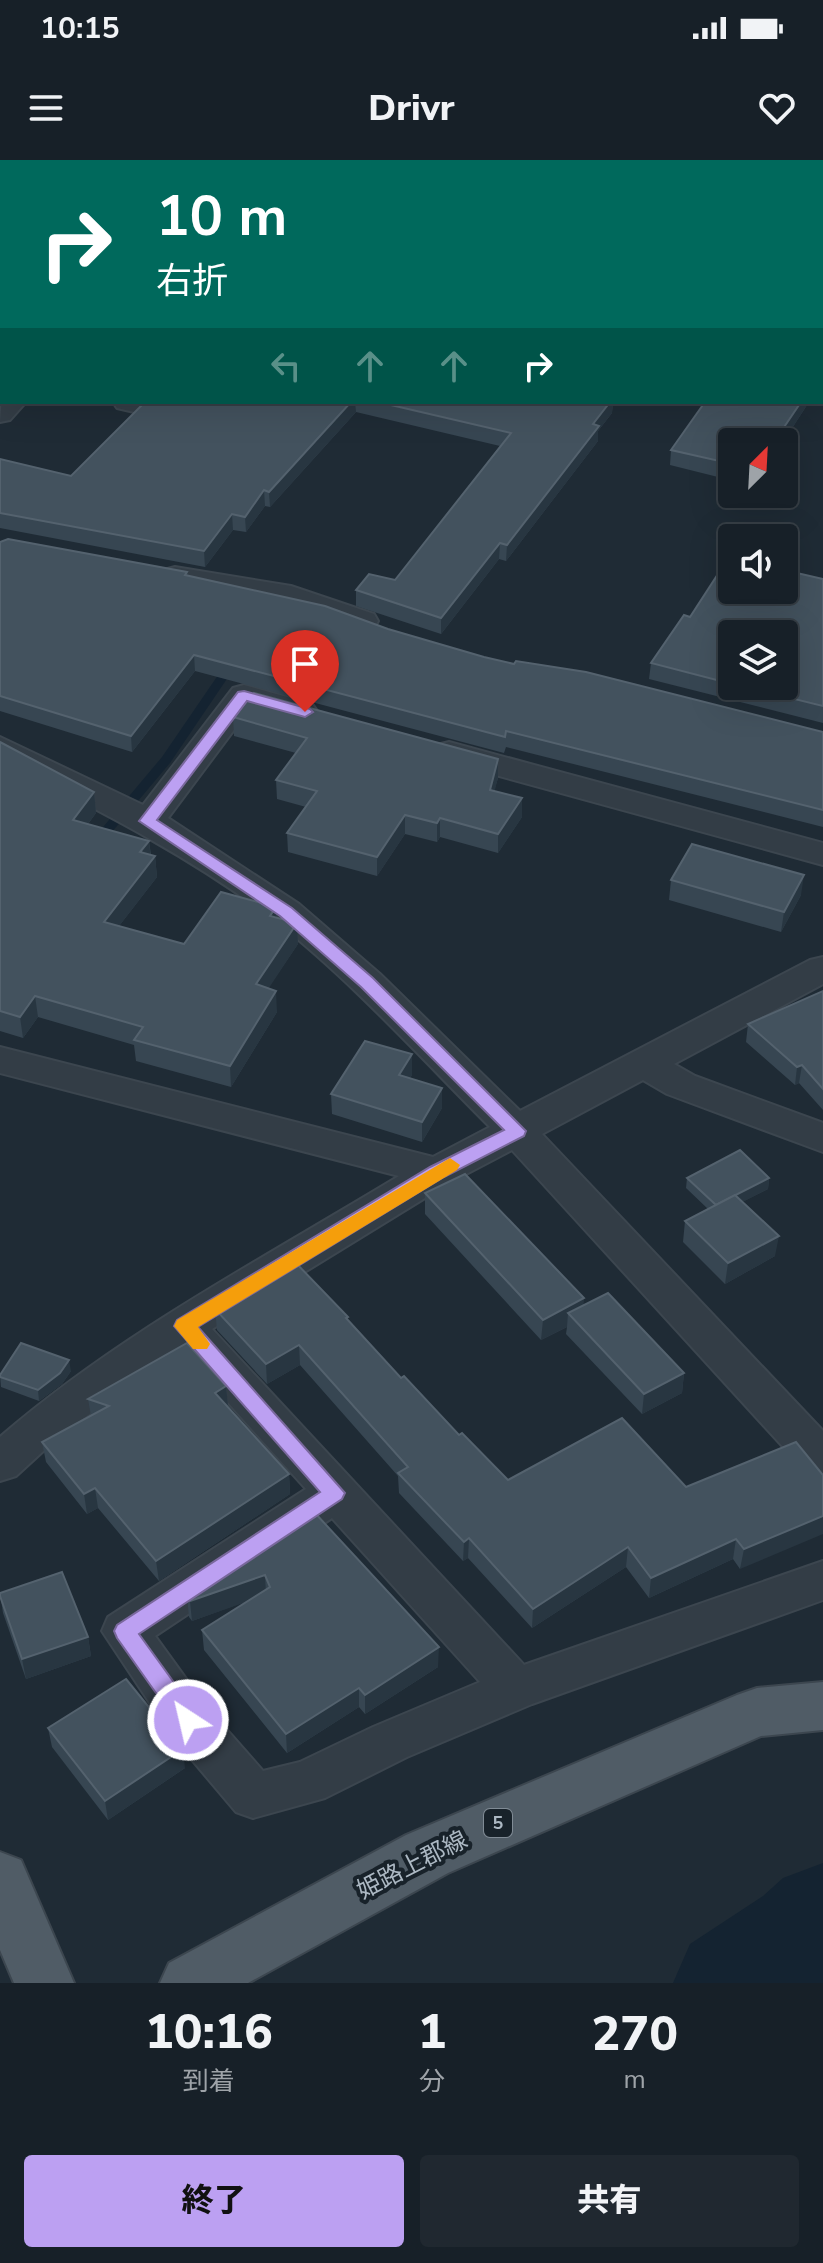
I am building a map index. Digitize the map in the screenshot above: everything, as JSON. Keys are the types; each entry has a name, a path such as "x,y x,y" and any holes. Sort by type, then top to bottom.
{"main road":[{"name":"姫路上郡線","path":"190,1983 427,1854 757,1712 823,1706"},
{"path":"0,1879 44,1983"}],"street":[{"path":"147,570 291,595 387,630"},
{"path":"148,821 244,695 335,721"},
{"path":"427,746 823,854"},
{"path":"0,747 148,821 286,912 367,983 517,1131 823,1460"},
{"path":"0,1463 49,1420 184,1326 437,1172 823,969"},
{"path":"0,1060 437,1172"},
{"path":"644,1064 681,1085 823,1138"},
{"path":"184,1326 516,1689"},
{"path":"335,1493 125,1631 188,1720 253,1796 308,1782 390,1742 516,1689 823,1580"}],"building":[{"path":"143,404 349,404 269,492 264,490 245,517 232,514 204,551 0,513 0,459 71,476"},
{"path":"387,404 608,404 593,424 599,426 507,545 500,543 441,618 356,590 369,574 395,580 511,433"},
{"path":"704,404 800,404 783,428 718,428 718,461 671,450"},
{"path":"8,539 187,572 185,575 325,606 388,629 484,657 514,664 516,661 586,672 823,732 823,810 506,731 505,737 194,655 131,736 0,696 0,542"},
{"path":"798,573 823,579 823,706 798,700 798,620 718,620 718,680 651,663 684,615 690,617 718,574 718,604 798,604"},
{"path":"254,693 498,759 490,790 522,798 498,834 440,818 437,823 405,815 377,857 287,833 317,791 276,780 307,738 233,717"},
{"path":"0,742 94,792 73,820 149,841 140,852 155,856 104,922 184,944 221,892 276,907 270,916 297,923 256,984 276,991 230,1066 134,1040 143,1027 35,996 20,1017 0,1011"},
{"path":"692,844 804,875 784,912 671,880"},
{"path":"823,991 823,1089 802,1065 797,1067 748,1024"},
{"path":"365,1041 412,1054 399,1075 442,1088 422,1122 331,1094"},
{"path":"740,1150 769,1178 716,1205 687,1178"},
{"path":"465,1174 584,1298 543,1320 425,1193"},
{"path":"735,1195 779,1236 728,1263 685,1221"},
{"path":"294,1261 401,1378 404,1376 459,1435 462,1433 508,1480 622,1418 686,1487 796,1442 823,1475 823,1516 744,1549 736,1539 651,1578 628,1547 533,1609 469,1538 464,1542 398,1473 408,1467 299,1345 266,1364 215,1309"},
{"path":"608,1293 684,1373 644,1394 568,1313"},
{"path":"21,1343 69,1360 60,1373 38,1390 0,1377"},
{"path":"187,1343 226,1386 215,1393 289,1474 156,1561 95,1488 84,1494 42,1442 109,1406 88,1399"},
{"path":"315,1513 439,1647 365,1695 359,1688 286,1734 202,1630 270,1587 265,1575 190,1601 187,1597"},
{"path":"62,1572 88,1637 22,1659 0,1593"},
{"path":"126,1679 183,1749 105,1801 48,1728"}],"waterway":[{"path":"97,842 166,760 231,664"},
{"path":"731,1983 803,1934 823,1916"}],"slow traffic":[{"path":"200,1344 184,1326 450,1165"}],"route":[{"path":"188,1720 125,1631 335,1493 184,1326 437,1172 517,1131 367,983 286,912 148,821 244,695 305,712"}]}
